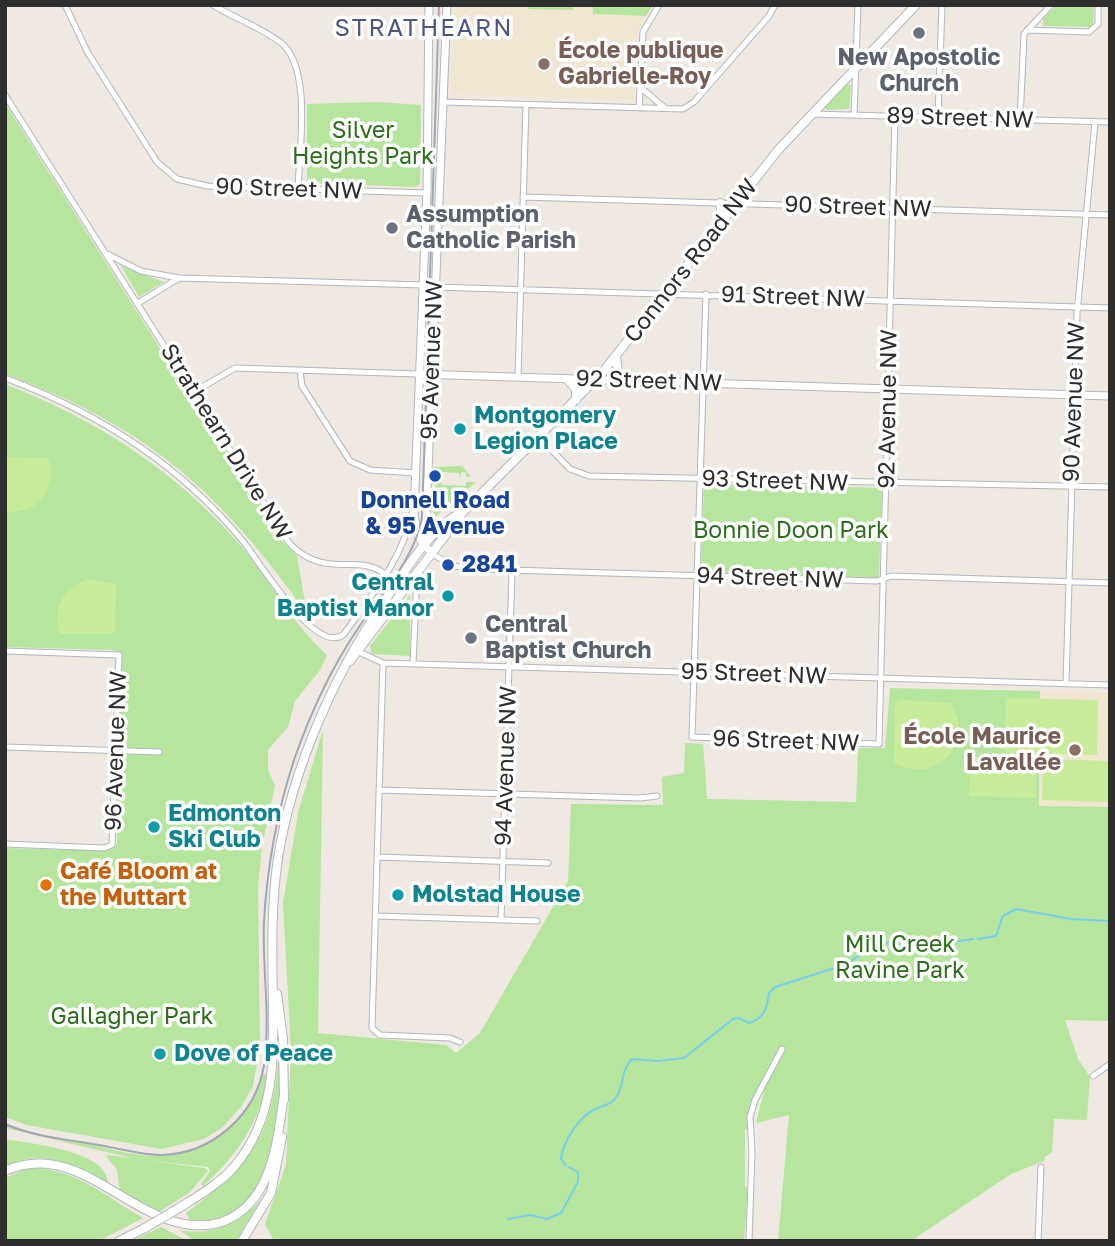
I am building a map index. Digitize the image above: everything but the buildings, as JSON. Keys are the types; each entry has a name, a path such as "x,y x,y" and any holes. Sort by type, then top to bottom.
{"main road":[{"name":"Connors Road NW","path":"350,661 463,512 596,380 810,114 916,5"},
{"path":"720,203 722,221"},
{"path":"616,357 618,372 627,380"},
{"path":"567,379 576,389 576,400"},
{"name":"Connors Road NW","path":"119,1241 212,1187 233,1167 261,1120 274,1066 276,878 288,811 318,724 367,626 424,547 451,518 463,512"},
{"name":"Connors Road NW","path":"242,1241 266,1205 278,1169 284,1095 283,1039 273,971"},
{"path":"5,1171 29,1162 53,1163 88,1177 169,1223 210,1226 239,1213 263,1184 276,1149 284,1095"}],"street":[{"name":"90 Street NW","path":"65,5 89,53 157,162 177,178 194,185 427,193"},
{"path":"213,5 279,42 296,63 301,98 298,189"},
{"name":"95 Avenue NW","path":"424,547 415,524 415,495 427,193 429,5"},
{"name":"95 Avenue NW","path":"424,547 434,374 447,5"},
{"path":"639,108 643,32 659,5"},
{"path":"443,102 683,109 694,102 769,16 775,5"},
{"path":"854,115 858,5"},
{"path":"938,118 942,5"},
{"path":"1020,120 1025,32 1051,5"},
{"path":"1025,32 1094,30 1098,24 1098,5"},
{"path":"640,87 665,108"},
{"name":"Strathearn Drive NW","path":"5,94 296,550 316,563 374,568 385,573"},
{"path":"518,377 526,105"},
{"name":"89 Street NW","path":"810,114 1110,122"},
{"name":"92 Avenue NW","path":"879,744 895,116"},
{"name":"90 Avenue NW","path":"1066,683 1078,307 1095,122"},
{"name":"90 Street NW","path":"523,197 1110,215"},
{"path":"106,253 141,271 179,278 424,285"},
{"path":"138,303 179,278"},
{"name":"91 Street NW","path":"435,287 1110,308"},
{"path":"694,672 706,294"},
{"name":"92 Street NW","path":"194,392 235,368 1110,396"},
{"path":"300,370 302,386 350,461 370,470 416,473"},
{"name":"95 Avenue NW","path":"5,378 78,410 162,462 210,503 310,628 327,639 337,639 344,635 385,573 407,532 415,495"},
{"name":"93 Street NW","path":"539,437 566,466 584,475 1110,487"},
{"path":"427,513 434,522 451,518"},
{"path":"424,547 432,554"},
{"name":"94 Street NW","path":"432,554 463,568 698,576 883,579 891,576 1110,583"},
{"name":"94 Avenue NW","path":"501,920 512,570"},
{"path":"413,664 417,575"},
{"name":"96 Avenue NW","path":"5,651 119,655 113,841 110,847 5,844"},
{"name":"95 Street NW","path":"359,652 383,663 1110,685"},
{"path":"383,663 374,1032 450,1038 460,1042"},
{"name":"96 Street NW","path":"694,672 692,737 879,744"},
{"path":"5,747 159,752"},
{"path":"379,790 640,798 657,796"},
{"path":"377,857 548,863"},
{"path":"376,916 537,922"},
{"path":"749,1241 752,1152 750,1117 755,1100 782,1049"},
{"path":"1093,1076 1110,1064"},
{"path":"1038,1241 1041,1167"}],"shaded area":[{"name":"École publique Gabrielle-Roy","path":"455,5 529,5 529,9 573,10 574,5 593,5 593,14 646,16 637,35 635,100 451,94"},
{"name":"École Maurice Lavallée","path":"1040,691 1110,693 1110,807 1039,806"}],"green space":[{"path":"529,5 574,5 573,10 529,9"},
{"path":"593,5 653,5 646,16 593,14"},
{"path":"1057,5 1094,5 1093,27 1043,26 1043,19"},
{"path":"847,84 851,85 849,109 827,110 825,107"},
{"name":"Silver Heights Park","path":"378,102 421,105 420,184 416,187 307,183 307,104"},
{"path":"5,103 282,541 297,556 307,614 243,532 211,498 177,468 100,417 55,394 5,374"},
{"path":"121,266 164,282 139,297"},
{"name":"Gallagher Park","path":"5,384 103,431 162,471 216,519 241,546 303,630 327,655 320,670 295,701 288,727 268,750 268,770 275,786 262,846 258,888 260,1047 253,1086 241,1107 223,1127 204,1139 161,1149 27,1125 5,1117 5,848 107,851 115,848 122,657 112,650 5,647"},
{"path":"5,457 48,458 51,469 48,489 36,504 27,509 5,512"},
{"path":"462,466 471,477 466,477 466,472 461,472 460,478 459,473 442,472 442,479 436,478 434,467"},
{"path":"436,482 441,482 442,485 466,486 466,482 476,482 435,517 432,510"},
{"name":"Bonnie Doon Park","path":"704,483 882,488 879,578 701,573"},
{"path":"89,579 116,584 115,630 111,634 60,634 57,616 62,600 73,587"},
{"path":"410,595 410,656 372,654 370,646"},
{"name":"Mill Creek Ravine Park","path":"890,688 1040,691 1039,806 1110,807 1110,1021 1065,1020 1078,1059 1090,1077 1087,1120 1054,1119 1052,1152 1044,1161 1011,1174 911,1241 778,1241 789,1115 756,1123 765,1086 755,1100 749,1130 745,1129 745,1186 748,1189 744,1241 274,1241 265,1224 286,1165 291,1050 283,903 298,813 323,730 318,1033 446,1045 456,1053 480,1033 568,881 571,804 663,805 662,777 684,773 685,743 703,744 707,799 856,802 858,748 885,748"},
{"path":"1006,698 1098,700 1097,755 1005,753"},
{"path":"899,700 950,703 957,718 959,732 948,757 937,765 924,769 909,768 894,762 895,704"},
{"path":"970,757 1037,759 1036,798 969,796"},
{"path":"1043,759 1110,761 1109,802 1042,800"},
{"path":"279,1047 282,1048 279,1116 269,1164 259,1186 246,1203 228,1216 191,1222 186,1213 229,1178 256,1144 272,1102"},
{"path":"263,1074 269,1075 265,1092 246,1136 227,1162 203,1186 201,1184 210,1171 208,1167 136,1159 5,1128 5,1125 36,1135 132,1154 176,1154 210,1143 224,1133 248,1107"},
{"path":"5,1139 49,1146 82,1156 96,1163 105,1173 108,1184 48,1159 21,1160 5,1166"},
{"path":"106,1156 205,1168 208,1171 189,1193 157,1213 120,1192 117,1170"},
{"path":"28,1168 60,1172 89,1184 143,1218 99,1241 5,1241 5,1178"},
{"path":"262,1198 236,1241 195,1241 179,1230 203,1231 225,1226 245,1215"},
{"path":"161,1227 188,1241 133,1241 136,1239"}],"waterway":[{"path":"978,939 996,936 1003,916 1016,909 1071,919 1110,921"},
{"path":"566,1166 561,1159 573,1130 589,1113 615,1099 632,1059 658,1061 684,1058 733,1019 739,1018 749,1023 759,1018 766,1008 769,993 775,987 847,964 878,942 918,947 973,939"},
{"path":"508,1219 530,1215 547,1219 561,1213 578,1182 578,1172 569,1167"}],"tram line":[{"path":"5,1124 43,1136 141,1153 180,1153 197,1148 229,1128 252,1100 259,1083 264,1065 267,1029 265,901 270,860 288,780 307,726 330,675 359,627 405,562 422,518 439,5"}],"place":[{"name":"New Apostolic Church","path":"919,33"},
{"name":"École publique Gabrielle-Roy","path":"544,64"},
{"name":"Assumption Catholic Parish","path":"392,228"},
{"name":"Montgomery Legion Place","path":"460,429"},
{"name":"Donnell Road & 95 Avenue","path":"435,476"},
{"name":"2841","path":"448,565"},
{"name":"Central Baptist Manor","path":"448,596"},
{"name":"Central Baptist Church","path":"471,638"},
{"name":"École Maurice Lavallée","path":"1075,750"},
{"name":"Edmonton Ski Club","path":"154,827"},
{"name":"Café Bloom at the Muttart","path":"46,885"},
{"name":"Molstad House","path":"398,895"},
{"name":"Dove of Peace","path":"160,1054"}],"district":[{"name":"STRATHEARN","path":"424,28"}]}
